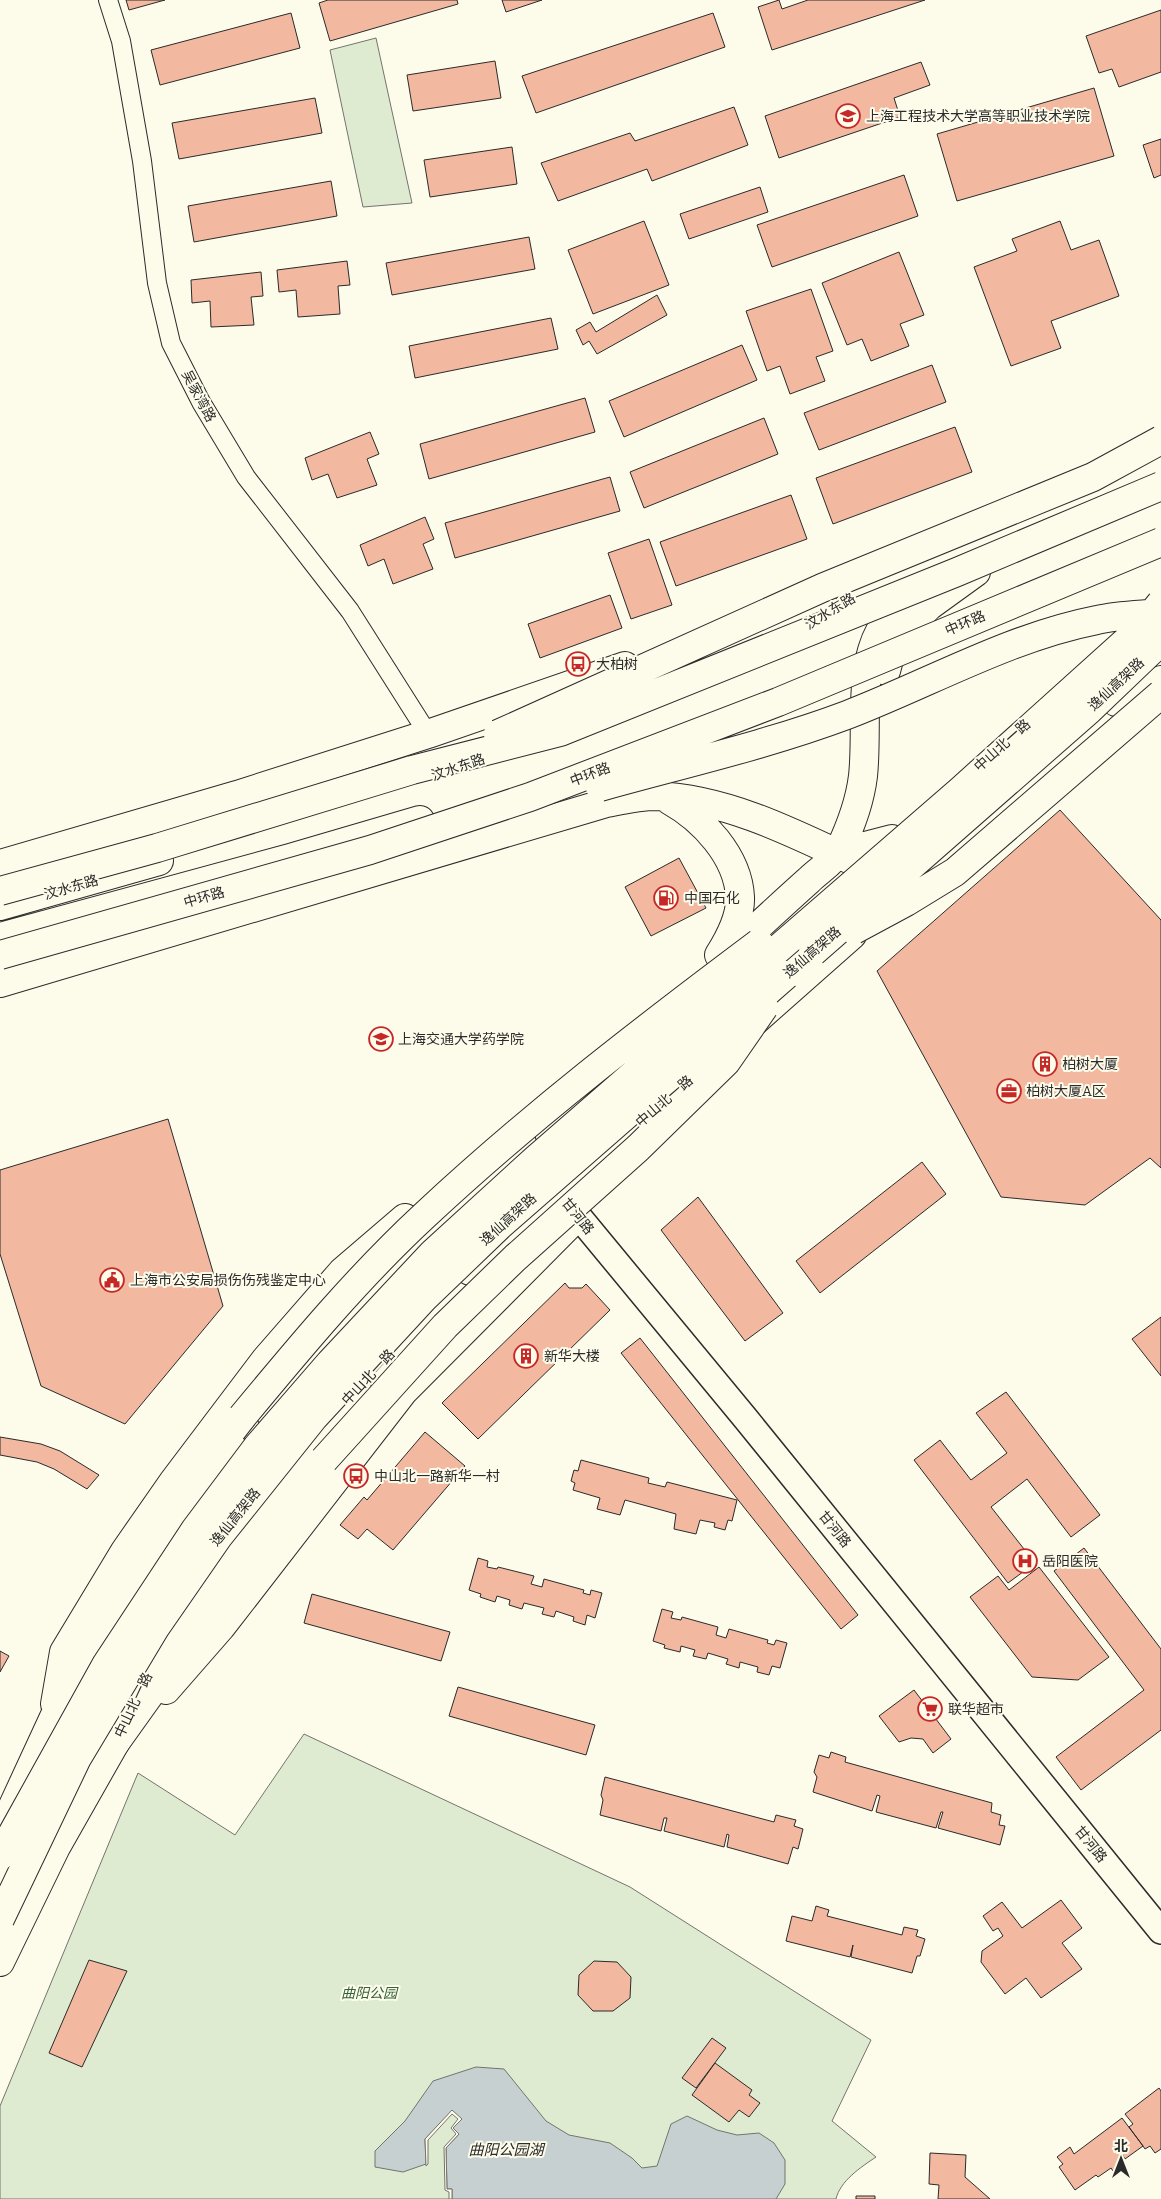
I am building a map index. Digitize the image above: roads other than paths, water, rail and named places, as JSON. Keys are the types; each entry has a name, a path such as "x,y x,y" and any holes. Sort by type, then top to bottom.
{"main road":[{"path":"412,770 822,588 1093,476 1161,440"},
{"name":"汶水东路","path":"0,864 237,795 428,734 893,574 1161,463"},
{"path":"0,891 167,845 412,770 560,732 1161,486"},
{"path":"891,613 913,598 1161,495"},
{"path":"863,776 866,687 872,648 878,632 891,613 1019,522"},
{"name":"中环路","path":"0,955 370,850 530,797 778,702 1161,542"},
{"path":"56,1712 64,1652 125,1551 217,1422 266,1359 342,1272 508,1143 560,1109 838,853 853,818 881,687 894,641 929,606 976,572"},
{"name":"汶水东路","path":"0,906 95,880 373,796 616,716 702,683 893,574"},
{"name":"逸仙高架路","path":"0,1856 106,1665 195,1530 258,1446 330,1363 434,1253 536,1159 1140,628 1161,602"},
{"path":"370,850 742,748 835,719 1001,650 1054,631 1098,619 1161,613"},
{"name":"逸仙高架路","path":"0,1919 77,1758 155,1628 218,1537 314,1416 423,1299 500,1225 1089,710 1161,641"},
{"name":"中山北一路","path":"0,1962 56,1847 115,1743 158,1652 211,1570 281,1486 342,1404 455,1284 823,962 916,875 1116,702 1161,660"},
{"path":"1116,702 1161,680"},
{"path":"812,952 906,902 954,872 1161,694"},
{"path":"0,937 290,858 523,788 551,783 588,783 659,797 713,804 807,839 883,875 916,875"},
{"path":"0,984 606,803 659,797 687,810 703,824 729,862 738,882 740,898 737,916 726,944 711,970"},
{"path":"838,853 901,837"},
{"path":"880,909 883,875 901,837"},
{"path":"0,1834 100,1619 178,1501 242,1417 300,1347 423,1216 537,1114 632,1038 901,837"},
{"path":"35,928 119,949"},
{"path":"115,1743 215,1602 324,1460 452,1319 515,1258 638,1148 726,1062 786,975"},
{"path":"56,1712 210,1487 330,1339 508,1143"},
{"path":"115,1743 221,1627 403,1392 578,1216 599,1158"}],"street":[{"name":"吴家湾路","path":"108,0 124,60 142,161 157,283 171,343 200,402 246,476 350,611 428,734"},
{"name":"甘河路","path":"508,1143 559,1193 746,1419 1161,1931"}],"water":[{"name":"曲阳公园湖","path":"476,2067 504,2069 546,2121 569,2135 610,2143 632,2158 642,2168 657,2166 671,2124 687,2116 717,2130 737,2135 759,2133 774,2143 785,2160 785,2184 776,2199 452,2199 452,2189 447,2189 446,2148 459,2134 453,2128 461,2119 452,2111 425,2139 426,2164 403,2172 375,2167 375,2151 405,2121 433,2081"}],"place":[{"name":"上海工程技术大学高等职业技术学院","path":"848,116"},
{"name":"大柏树","path":"578,664"},
{"name":"中国石化","path":"666,898"},
{"name":"上海交通大学药学院","path":"381,1039"},
{"name":"柏树大厦","path":"1045,1064"},
{"name":"柏树大厦A区","path":"1009,1091"},
{"name":"上海市公安局损伤伤残鉴定中心","path":"112,1280"},
{"name":"新华大楼","path":"526,1356"},
{"name":"中山北一路新华一村","path":"356,1476"},
{"name":"岳阳医院","path":"1025,1561"},
{"name":"联华超市","path":"930,1709"}],"park label":[{"name":"曲阳公园","path":"369,1993"}]}
